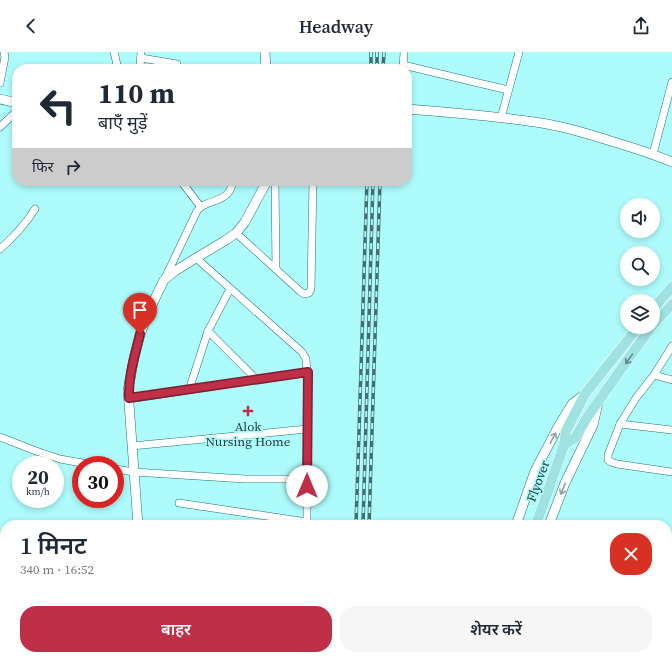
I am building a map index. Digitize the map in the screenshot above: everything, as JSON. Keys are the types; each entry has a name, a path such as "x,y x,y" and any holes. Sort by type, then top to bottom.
{"main road":[{"path":"660,301 672,287"},
{"name":"Flyover","path":"660,317 672,304"},
{"name":"Flyover","path":"538,520 564,445 566,431 585,394 632,334"},
{"name":"Flyover","path":"564,445 575,438 588,416 646,334"}],"street":[{"path":"0,83 5,57 4,52"},
{"path":"114,52 117,64"},
{"path":"265,52 266,64"},
{"path":"403,64 404,52"},
{"path":"501,118 519,52"},
{"path":"141,55 177,64"},
{"path":"412,69 508,90"},
{"path":"652,154 672,82"},
{"path":"0,99 12,102"},
{"path":"412,109 546,124 585,133 652,154 672,162"},
{"path":"0,127 12,116"},
{"path":"185,186 200,206"},
{"path":"138,520 128,390 140,334 147,315 200,206 223,198 231,186"},
{"path":"164,280 175,271 236,233 245,222 264,186"},
{"path":"275,186 276,269"},
{"path":"236,233 300,292 304,294 309,293 311,289 313,186"},
{"path":"0,249 19,232 35,209"},
{"path":"196,258 302,352 306,359 308,372 307,520"},
{"path":"189,390 208,331 230,289"},
{"path":"208,331 256,379"},
{"path":"672,346 620,424 608,454 608,460 617,464 672,472"},
{"path":"129,398 308,372"},
{"path":"654,375 672,380"},
{"path":"518,520 535,471 572,404 585,394"},
{"path":"551,520 565,483 593,425 599,402"},
{"path":"620,424 672,430"},
{"path":"132,446 307,429"},
{"path":"0,437 36,451 72,461"},
{"path":"124,470 245,479 307,479"},
{"path":"180,504 282,520"}],"railway":[{"path":"371,52 371,64"},
{"path":"377,52 377,64"},
{"path":"383,64 384,52"},
{"path":"356,520 367,186"},
{"path":"363,520 373,186"},
{"path":"369,520 380,186"}],"place":[{"name":"Alok Nursing Home","path":"248,411"}],"route":[{"path":"140,334 128,390 129,398 308,372 307,486"}]}
